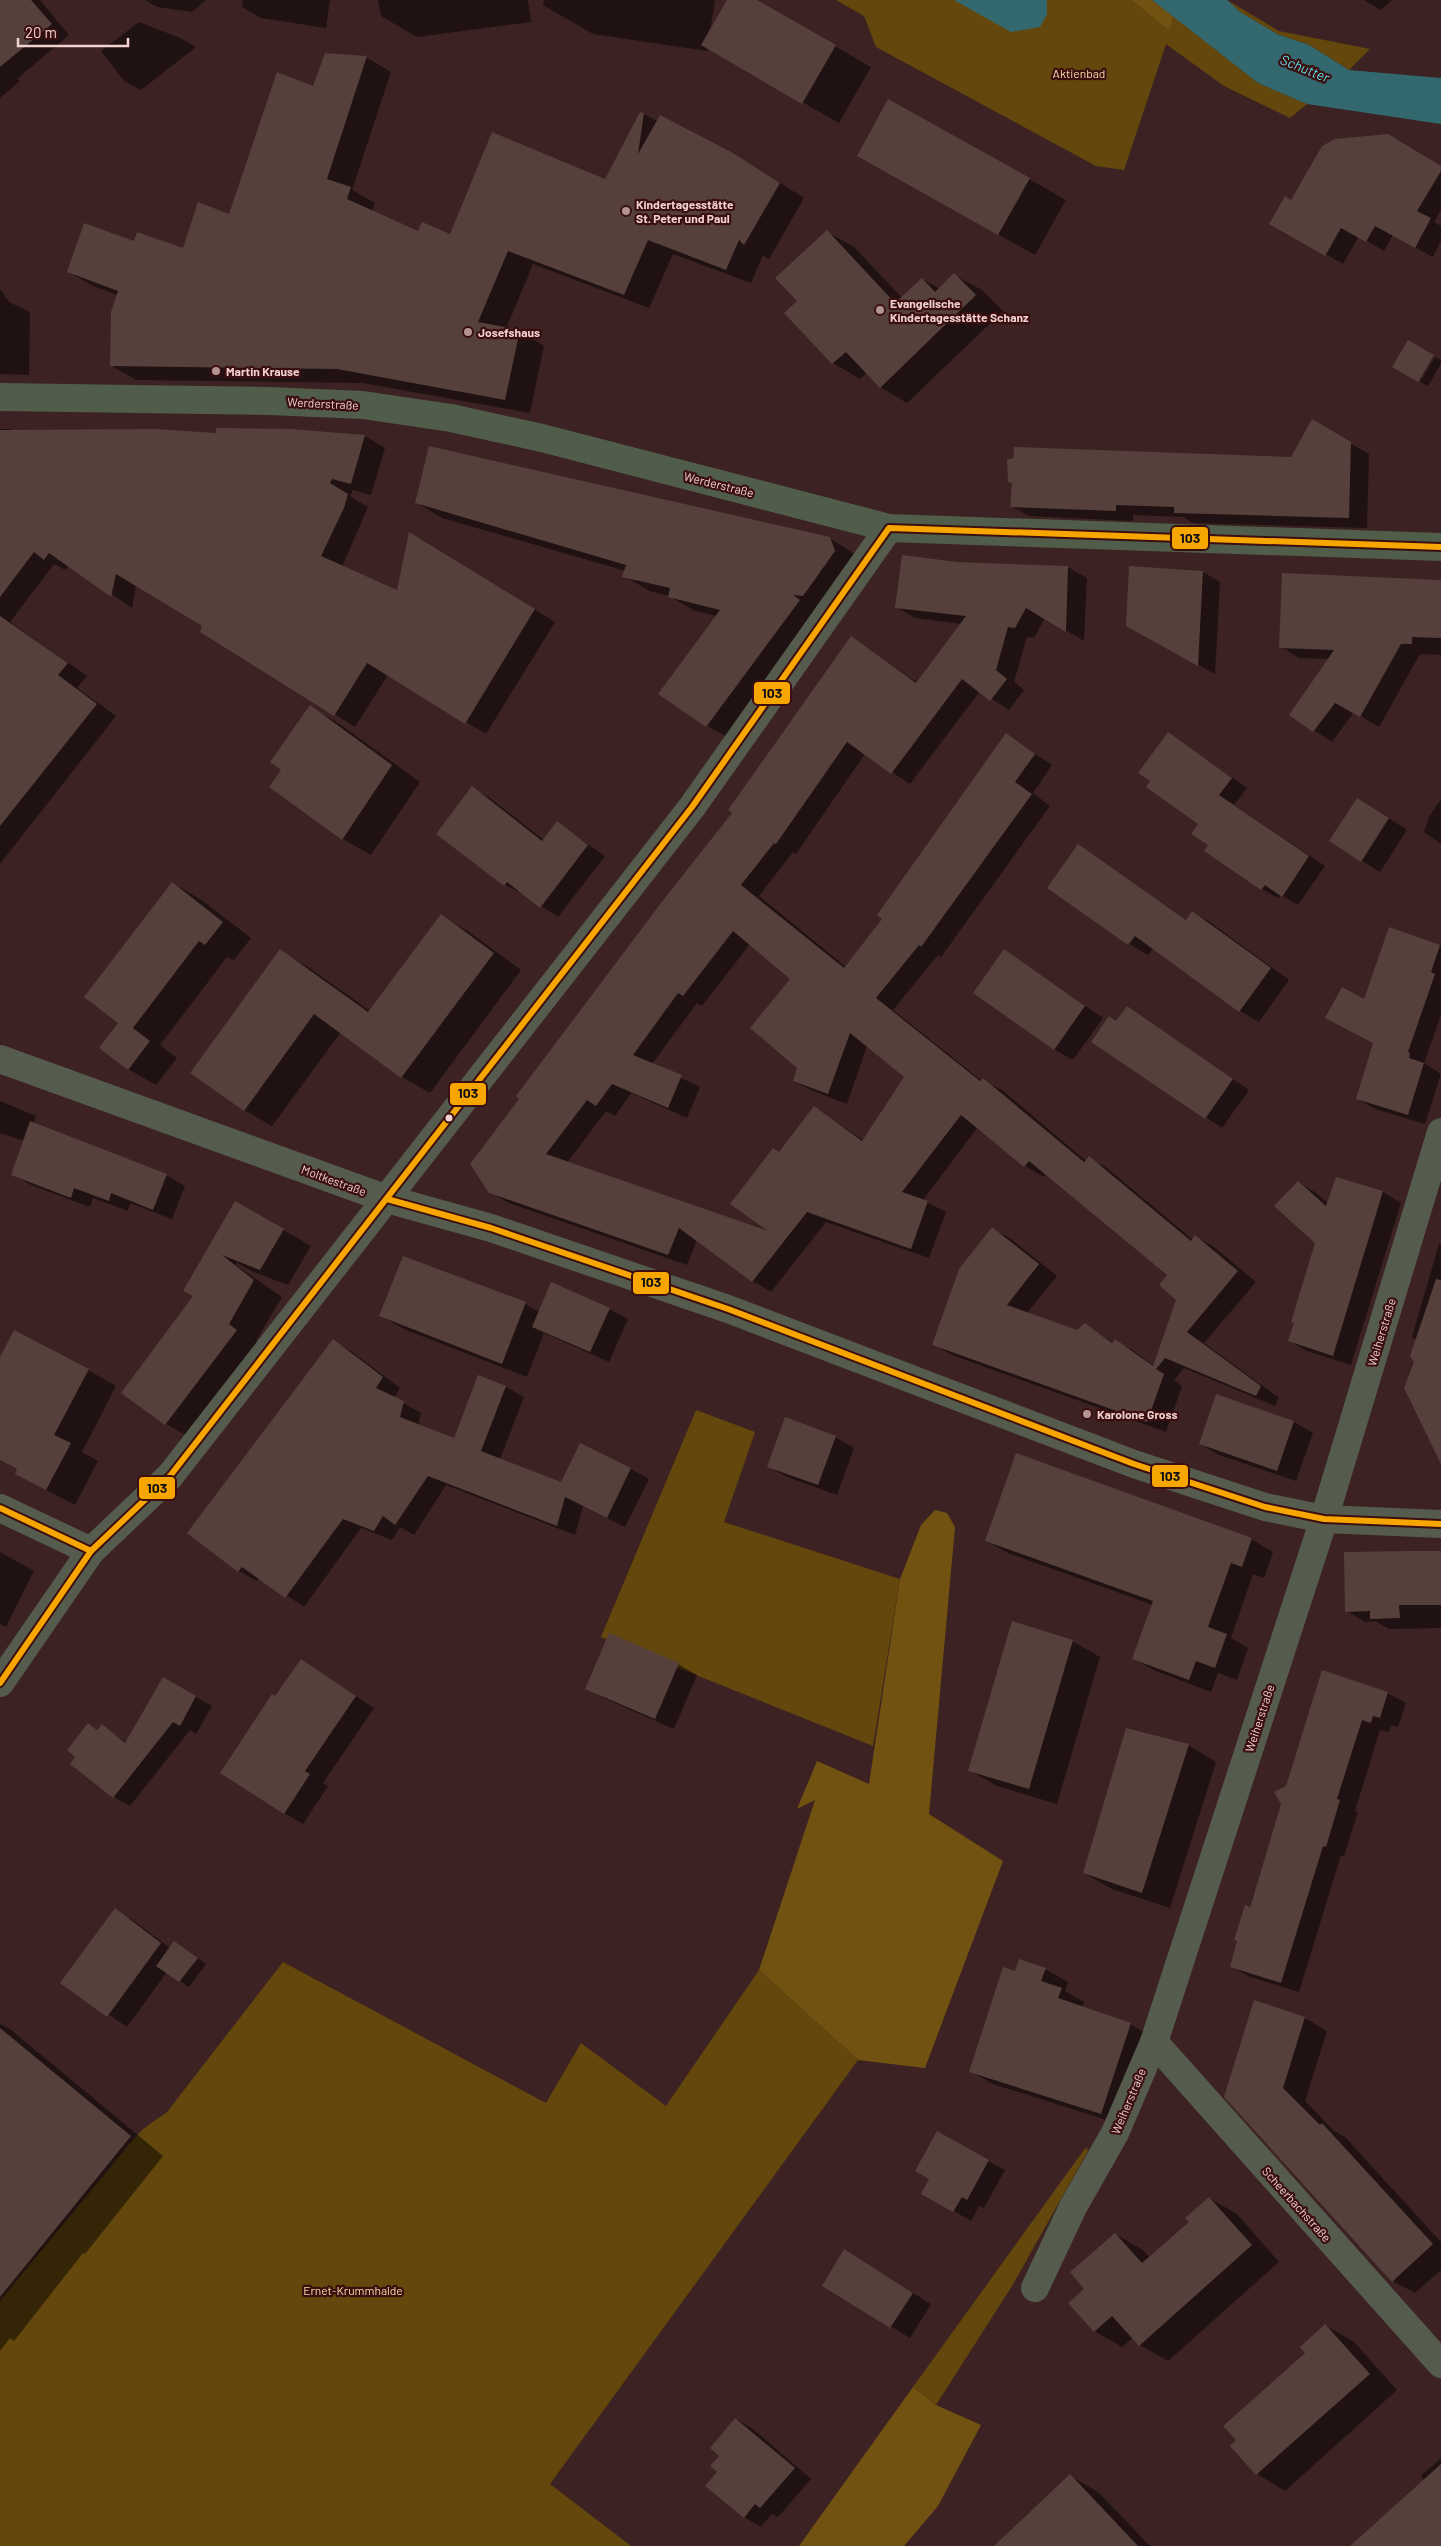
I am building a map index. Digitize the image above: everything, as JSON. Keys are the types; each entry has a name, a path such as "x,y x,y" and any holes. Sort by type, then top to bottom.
{"street":[{"name":"Werderstraße","path":"0,397 269,401 363,405 451,418 542,438 889,528 1441,547"},
{"path":"0,1683 91,1551 170,1476 692,807 889,528"},
{"name":"Moltkestraße","path":"0,1059 387,1199 491,1228 721,1306 1134,1464 1266,1507 1324,1519 1441,1524"},
{"name":"Weiherstraße","path":"1034,2288 1073,2207 1115,2133 1154,2042 1324,1519 1441,1132"},
{"path":"0,1508 91,1551"},
{"name":"Scheerbachstraße","path":"1154,2042 1441,2364"}],"green space":[{"name":"Aktienbad","path":"836,0 1131,0 1168,29 1173,16 1258,83 1307,104 1290,118 1224,86 1166,44 1124,170 1096,166 876,47 864,16"},
{"path":"1227,0 1279,31 1370,49 1349,70 1309,45 1277,34 1240,12"},
{"path":"696,1410 755,1432 724,1522 900,1579 873,1746 601,1637"},
{"name":"Ernet-Krummhalde","path":"283,1962 546,2103 581,2043 666,2106 759,1970 858,2060 550,2484 631,2546 0,2546 0,2301 132,2141 143,2129 167,2112"},
{"path":"1086,2147 1088,2151 1012,2286 936,2405 913,2387"}],"shaded area":[{"path":"1131,0 1152,0 1173,16 1169,30"},
{"path":"935,1510 947,1513 955,1527 929,1814 1003,1861 925,2068 858,2060 759,1970 815,1800 797,1809 817,1761 869,1784 900,1579 921,1525"},
{"path":"913,2387 936,2405 981,2425 938,2506 904,2546 799,2546"}],"water":[{"path":"954,0 1047,0 1047,14 1040,27 1011,32"},
{"name":"Schutter","path":"1152,0 1227,0 1240,12 1277,34 1309,45 1349,70 1441,78 1441,124 1307,104 1258,83"}],"building":[{"path":"0,0 31,0 52,24 0,67"},
{"path":"727,0 757,0 836,45 802,104 701,45"},
{"path":"325,53 367,56 327,179 351,187 347,199 418,231 422,222 450,234 492,132 605,179 640,112 644,113 638,154 660,115 733,153 780,183 744,245 739,240 726,270 648,240 624,295 508,251 478,322 520,330 505,400 337,369 110,366 111,312 118,291 67,272 84,223 134,241 137,232 183,248 198,202 229,214 277,72 313,86"},
{"path":"888,99 1030,178 998,235 857,156"},
{"path":"1388,134 1441,166 1441,171 1417,211 1431,218 1415,248 1375,226 1366,242 1341,228 1325,256 1269,224 1285,196 1291,200 1322,146 1335,139"},
{"path":"827,230 895,303 922,278 935,292 954,273 976,295 880,388 846,352 832,364 784,313 797,301 775,278"},
{"path":"1408,340 1434,355 1418,382 1392,367"},
{"path":"1312,419 1351,442 1349,518 1174,513 1174,507 1116,505 1116,511 1010,507 1012,483 1008,482 1007,460 1013,458 1014,447 1291,457"},
{"path":"216,428 291,429 365,435 351,484 332,479 330,483 348,494 344,508 321,556 397,590 409,532 535,609 465,724 367,663 334,716 200,632 202,626 116,574 111,597 49,553 44,560 34,552 0,597 0,430 155,429 216,433"},
{"path":"429,446 830,537 835,551 803,596 793,595 800,600 706,727 658,694 720,610 668,597 670,588 622,577 626,565 415,503"},
{"path":"902,555 957,562 1068,566 1066,632 1026,608 1015,628 1008,627 996,670 1007,679 990,701 962,679 891,774 847,742 776,844 774,843 741,885 844,968 882,919 877,915 1006,733 1035,754 1015,782 1032,794 921,947 919,945 876,998 980,1081 983,1078 1084,1162 1089,1156 1191,1241 1195,1235 1238,1271 1187,1332 1261,1386 1256,1396 1165,1358 1156,1369 1164,1374 1147,1422 932,1345 959,1269 992,1227 1039,1264 1007,1305 1077,1330 1085,1323 1112,1343 1115,1339 1153,1366 1176,1300 1159,1285 1167,1275 1029,1161 1024,1167 961,1115 902,1192 928,1201 911,1249 807,1212 752,1282 679,1228 668,1255 489,1193 470,1164 519,1099 516,1096 664,899 732,813 728,810 851,636 916,683 966,616 895,608","holes":["733,931 790,979 750,1028 797,1068 793,1081 828,1094 850,1033 904,1077 862,1141 814,1106 779,1152 773,1148 730,1204 768,1231 546,1154 587,1100 596,1106 612,1084 668,1108 682,1075 633,1055 678,993 683,996"]},
{"path":"1129,566 1203,571 1198,666 1126,626"},
{"path":"1282,573 1441,580 1441,638 1412,637 1412,644 1401,644 1360,717 1335,703 1313,732 1289,715 1334,650 1279,648"},
{"path":"0,616 68,663 58,675 97,704 0,826"},
{"path":"310,705 392,765 342,840 269,787 281,770 270,762"},
{"path":"1168,732 1232,778 1219,795 1309,856 1282,897 1265,885 1261,890 1204,851 1208,845 1191,834 1198,824 1146,787 1150,781 1138,773"},
{"path":"472,786 542,841 557,821 588,845 540,908 507,882 504,886 436,834"},
{"path":"1357,798 1389,818 1361,862 1329,841"},
{"path":"1078,844 1186,920 1192,911 1271,968 1239,1012 1135,936 1128,945 1047,888"},
{"path":"172,882 223,922 205,945 199,941 133,1028 150,1041 128,1070 99,1048 118,1023 84,997"},
{"path":"441,914 494,953 401,1078 314,1014 244,1111 190,1073 280,949 368,1012"},
{"path":"1389,927 1440,945 1431,972 1435,974 1408,1052 1410,1053 1409,1058 1424,1063 1408,1115 1356,1099 1373,1043 1325,1018 1342,987 1364,999"},
{"path":"1004,949 1085,1006 1054,1050 973,993"},
{"path":"1127,1006 1233,1079 1205,1119 1091,1042 1109,1016 1116,1021"},
{"path":"30,1121 167,1174 153,1210 111,1193 109,1201 74,1188 71,1198 11,1175"},
{"path":"1336,1177 1383,1191 1333,1356 1288,1341 1294,1323 1291,1322 1315,1243 1274,1206 1298,1181 1326,1206"},
{"path":"235,1201 284,1229 260,1270 222,1255 254,1280 229,1324 237,1330 165,1425 121,1393 193,1296 183,1291"},
{"path":"403,1256 526,1302 502,1364 379,1316"},
{"path":"1436,1279 1441,1280 1441,1464 1404,1388 1414,1362 1410,1356"},
{"path":"551,1282 610,1308 590,1352 532,1327"},
{"path":"14,1330 89,1369 54,1435 71,1443 46,1490 15,1474 17,1469 0,1460 0,1357"},
{"path":"333,1339 383,1377 376,1388 404,1401 400,1417 454,1438 478,1375 506,1386 481,1451 561,1482 580,1443 631,1468 607,1518 565,1497 557,1526 428,1476 395,1525 383,1516 374,1531 343,1519 285,1598 242,1567 238,1572 187,1533"},
{"path":"1216,1394 1294,1421 1277,1471 1199,1444"},
{"path":"785,1417 836,1436 818,1485 767,1467"},
{"path":"1016,1453 1252,1538 1242,1567 1231,1563 1208,1627 1227,1634 1215,1668 1196,1661 1189,1680 1132,1659 1153,1601 985,1541"},
{"path":"1441,1551 1441,1605 1399,1605 1400,1618 1370,1619 1370,1611 1345,1612 1344,1552"},
{"path":"1012,1621 1073,1640 1029,1789 968,1771"},
{"path":"609,1633 679,1663 655,1719 585,1689"},
{"path":"301,1659 356,1696 305,1771 310,1774 284,1814 220,1773 272,1694 275,1696"},
{"path":"1322,1670 1388,1692 1380,1718 1373,1716 1371,1723 1362,1720 1337,1799 1340,1800 1326,1847 1323,1846 1281,1983 1230,1967 1237,1941 1234,1940 1245,1905 1250,1907 1281,1804 1274,1792 1286,1786"},
{"path":"163,1677 196,1696 180,1726 173,1722 113,1798 70,1764 75,1757 67,1750 88,1723 97,1730 102,1724 125,1743"},
{"path":"1126,1728 1189,1744 1142,1893 1083,1873"},
{"path":"115,1908 161,1943 107,2017 60,1983"},
{"path":"174,1941 198,1958 179,1982 156,1966"},
{"path":"1019,1959 1046,1968 1041,1981 1062,1988 1058,1998 1131,2023 1101,2114 969,2072 1003,1967 1015,1971"},
{"path":"1254,2000 1305,2017 1283,2088 1320,2125 1322,2123 1433,2244 1392,2282 1224,2097"},
{"path":"0,2028 131,2136 0,2297"},
{"path":"937,2131 989,2160 967,2200 962,2197 953,2212 921,2194 929,2179 915,2171"},
{"path":"1209,2197 1252,2245 1139,2346 1112,2316 1094,2332 1068,2303 1084,2289 1070,2272 1115,2233 1142,2263 1189,2222 1185,2218"},
{"path":"844,2249 913,2293 890,2328 822,2286"},
{"path":"1325,2324 1370,2374 1256,2475 1230,2446 1236,2440 1223,2426 1305,2353 1300,2347"},
{"path":"735,2418 795,2468 760,2508 755,2504 744,2518 705,2486 717,2472 710,2466 719,2456 710,2448"},
{"path":"1441,2464 1441,2546 1350,2546"},
{"path":"1070,2474 1138,2546 994,2546"}],"transit line":[{"name":"103","path":"0,1683 91,1551 170,1476 692,807 889,528 1441,547"},
{"name":"103","path":"387,1199 491,1228 728,1309 1134,1464 1265,1507 1324,1519 1441,1524"},
{"name":"103","path":"0,1508 91,1551"}],"place":[{"name":"Kindertagesstätte St. Peter und Paul","path":"626,211"},
{"name":"Evangelische Kindertagesstätte Schanz","path":"880,310"},
{"name":"Josefshaus","path":"468,332"},
{"name":"Martin Krause","path":"216,371"},
{"name":"Karolone Gross","path":"1087,1414"}]}
